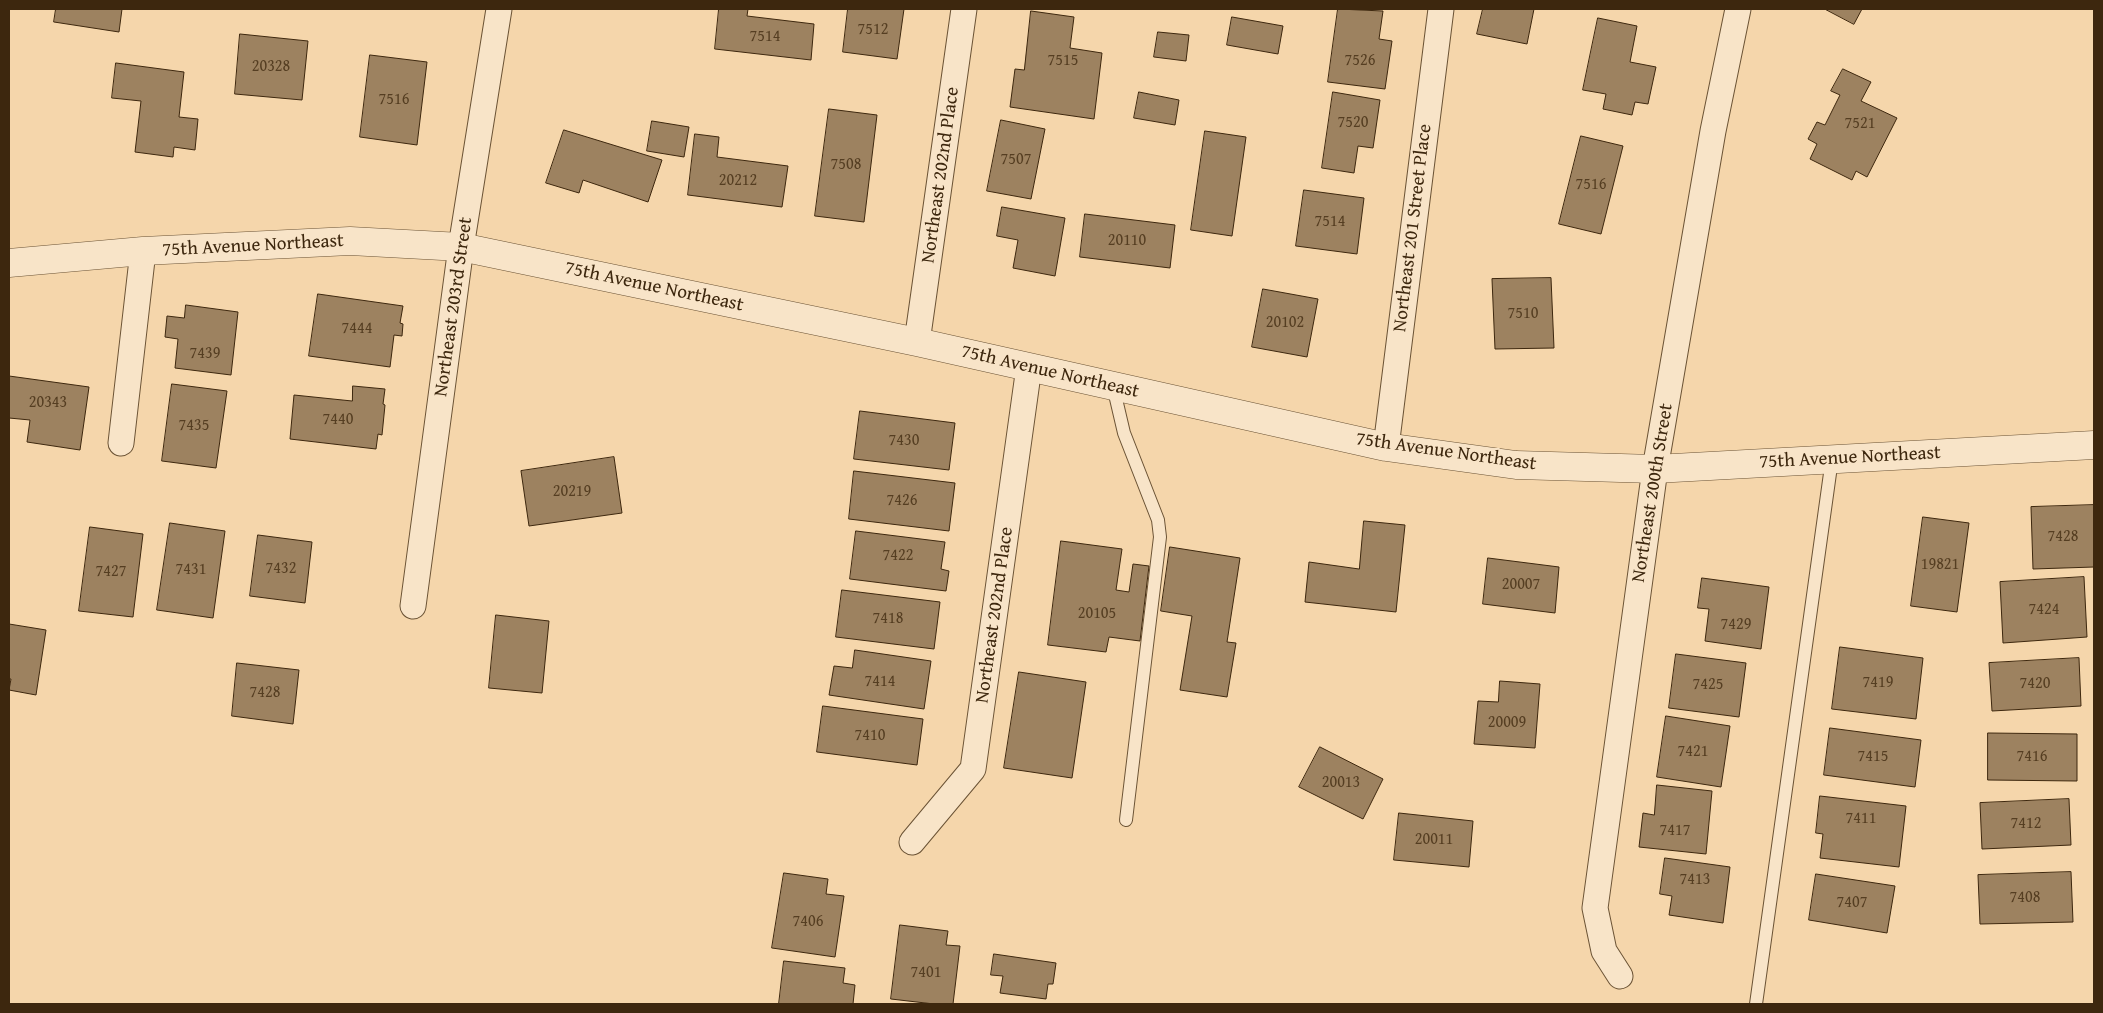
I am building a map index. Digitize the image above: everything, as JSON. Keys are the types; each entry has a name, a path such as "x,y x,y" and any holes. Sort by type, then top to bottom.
{"street":[{"name":"Northeast 203rd Street","path":"413,606 461,247 499,9"},
{"name":"Northeast 202nd Place","path":"917,342 964,9"},
{"name":"Northeast 201 Street Place","path":"1386,447 1441,9"},
{"name":"Northeast 200th Street","path":"1620,976 1604,951 1595,908 1655,469 1714,131 1738,9"},
{"name":"75th Avenue Northeast","path":"9,263 143,251 350,241 461,247 917,342 1386,447 1516,465 1655,469 2094,444"},
{"path":"121,443 143,251"},
{"name":"Northeast 202nd Place","path":"912,842 974,769 1029,367"}],"lane":[{"path":"1113,386 1124,433 1136,469 1153,505 1158,520 1160,537 1126,820"},
{"path":"1756,1004 1832,459"}],"building":[{"path":"56,9 122,9 119,32 54,22"},
{"path":"719,9 748,9 747,16 814,24 811,60 715,49"},
{"path":"848,9 904,9 897,59 843,52"},
{"path":"1338,9 1383,11 1379,39 1392,41 1385,89 1328,82"},
{"path":"1483,9 1534,9 1527,44 1477,34"},
{"path":"1825,9 1862,9 1854,24"},
{"path":"1031,11 1074,17 1070,48 1102,53 1094,119 1010,107 1015,69 1024,70"},
{"path":"1232,17 1283,26 1278,54 1227,45"},
{"path":"1598,18 1637,26 1630,62 1656,67 1648,104 1635,102 1632,115 1603,109 1606,94 1583,90"},
{"path":"1158,32 1189,35 1186,61 1154,57"},
{"path":"240,34 308,41 302,100 235,94"},
{"path":"370,55 427,62 417,145 360,137"},
{"path":"116,63 184,72 179,117 198,119 195,150 174,147 173,157 135,152 141,101 112,98"},
{"path":"1843,69 1871,82 1861,101 1897,118 1867,177 1856,171 1852,180 1810,159 1817,144 1808,139 1817,122 1825,125 1840,95 1831,91"},
{"path":"1139,92 1179,100 1175,125 1134,118"},
{"path":"1333,92 1380,100 1373,148 1358,146 1354,173 1322,168"},
{"path":"829,109 877,115 864,222 815,216"},
{"path":"1001,120 1045,129 1031,199 987,191"},
{"path":"652,121 689,127 684,157 647,151"},
{"path":"564,130 662,160 648,202 583,180 579,193 546,183"},
{"path":"1205,131 1246,137 1232,236 1191,230"},
{"path":"695,134 719,137 717,157 788,166 782,207 688,195"},
{"path":"1581,136 1623,146 1601,234 1559,224"},
{"path":"1304,190 1364,198 1357,254 1296,246"},
{"path":"1002,207 1065,218 1055,276 1013,268 1018,240 997,236"},
{"path":"1085,214 1175,225 1170,268 1080,257"},
{"path":"1551,278 1554,348 1495,349 1492,279"},
{"path":"1263,289 1318,299 1307,357 1252,347"},
{"path":"318,294 403,306 400,323 403,324 402,336 394,335 390,367 309,356"},
{"path":"186,305 238,312 231,375 175,368 178,339 165,337 167,316 184,318"},
{"path":"9,376 89,387 80,450 27,442 30,420 9,418"},
{"path":"172,384 227,391 216,468 162,461"},
{"path":"353,386 385,389 382,435 378,434 376,449 290,439 294,395 352,401"},
{"path":"860,411 955,423 949,470 854,459"},
{"path":"614,457 622,513 529,526 521,471"},
{"path":"854,471 955,483 949,531 849,519"},
{"path":"2094,505 2094,567 2033,569 2031,507"},
{"path":"1923,517 1969,523 1957,612 1911,606"},
{"path":"1364,521 1405,525 1396,612 1305,602 1309,562 1359,569"},
{"path":"170,523 225,531 213,618 157,610"},
{"path":"90,527 143,534 133,617 79,611"},
{"path":"856,531 945,542 941,569 949,571 946,591 850,579"},
{"path":"258,535 312,542 305,603 250,596"},
{"path":"1061,541 1122,549 1116,590 1129,592 1133,564 1149,566 1140,641 1109,637 1106,652 1048,645"},
{"path":"1170,547 1240,558 1227,642 1236,643 1227,697 1180,690 1192,616 1161,611"},
{"path":"1488,558 1559,567 1555,613 1483,604"},
{"path":"2084,577 2087,637 2003,643 2000,582"},
{"path":"1702,578 1769,587 1761,649 1705,641 1709,609 1698,608"},
{"path":"842,590 940,602 934,649 836,637"},
{"path":"496,615 549,621 542,693 489,688"},
{"path":"9,624 46,630 36,695 9,690 11,679 9,679"},
{"path":"1840,647 1923,658 1916,719 1832,709"},
{"path":"855,650 931,661 924,709 829,695 834,666 852,668"},
{"path":"1676,654 1746,663 1739,717 1669,708"},
{"path":"2079,658 2081,706 1992,711 1989,663"},
{"path":"237,663 299,670 293,724 232,716"},
{"path":"1019,672 1086,682 1072,778 1004,768"},
{"path":"1500,681 1540,684 1535,748 1474,744 1478,701 1498,702"},
{"path":"823,706 923,719 917,765 817,752"},
{"path":"1666,716 1730,726 1721,787 1657,777"},
{"path":"1830,728 1921,740 1915,787 1824,775"},
{"path":"1988,733 2077,734 2077,781 1988,780"},
{"path":"1320,747 1383,779 1363,819 1299,787"},
{"path":"1657,785 1712,791 1706,854 1639,847 1643,813 1654,815"},
{"path":"1820,796 1906,806 1899,867 1820,858 1823,834 1816,833"},
{"path":"2069,799 2071,845 1982,849 1980,803"},
{"path":"1399,813 1473,821 1469,867 1394,860"},
{"path":"1665,858 1730,867 1723,923 1669,915 1672,896 1660,894"},
{"path":"2071,872 2073,922 1980,924 1978,875"},
{"path":"784,873 828,879 826,894 844,896 835,957 772,948"},
{"path":"1816,874 1895,886 1887,933 1809,920"},
{"path":"900,925 948,931 946,945 960,946 953,1004 934,1004 891,999"},
{"path":"994,954 1056,963 1053,984 1048,984 1046,999 1000,993 1003,976 991,975"},
{"path":"784,961 845,968 843,983 855,985 853,1004 779,1004"}]}
